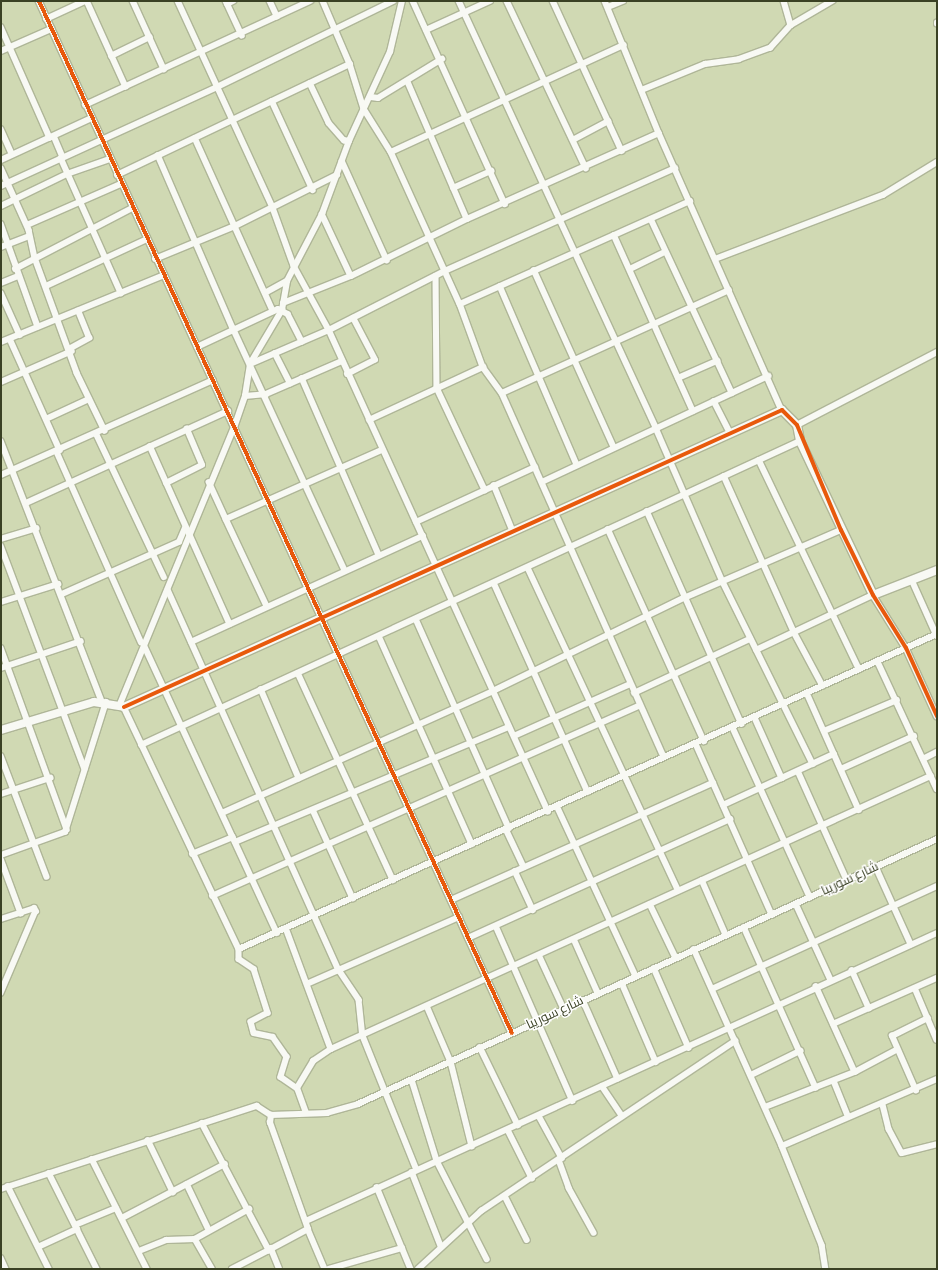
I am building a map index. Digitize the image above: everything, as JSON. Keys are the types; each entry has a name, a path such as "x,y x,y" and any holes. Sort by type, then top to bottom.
{"street":[{"path":"39,1 46,20 102,140 145,240 164,275 228,411 234,428 308,586 512,1033"},
{"path":"46,20 86,1 126,87"},
{"path":"133,1 164,70"},
{"path":"178,1 273,208 294,266 329,330 382,450 423,536 548,812"},
{"path":"270,1 277,16"},
{"path":"85,105 242,35 277,16 310,1"},
{"path":"323,1 350,64 364,109 391,152 460,304 483,367 502,393 572,548 607,635 664,757"},
{"path":"1,186 336,31 393,1"},
{"path":"306,1114 297,1088 281,1077 287,1057 277,1041 266,1032 254,1032 251,1022 265,1016 267,1011 253,966 239,959 239,948 212,896 122,705 209,482 234,428 245,396 250,364 282,310 287,280 322,214 350,141 390,52 402,1"},
{"path":"413,1 426,30 442,59 505,204"},
{"path":"459,1 562,221 685,492 723,582 812,764"},
{"path":"426,30 490,1"},
{"path":"507,1 586,168"},
{"path":"553,1 581,65 622,151"},
{"path":"605,1 644,89 659,133 782,410 797,425 800,441 841,530 873,594 906,648 937,716"},
{"path":"608,7 623,1"},
{"path":"784,1 791,25"},
{"path":"644,89 705,64 740,59 770,48 791,25 832,1"},
{"path":"229,2 242,35"},
{"path":"1,28 9,48 62,158 67,174 121,293"},
{"path":"1,51 51,29"},
{"path":"111,56 150,38"},
{"path":"391,152 624,46"},
{"path":"371,96 378,98 408,82 442,59"},
{"path":"117,174 350,64"},
{"path":"408,82 432,134 467,219"},
{"path":"310,83 329,123 344,140 350,141"},
{"path":"272,101 313,190"},
{"path":"1,160 92,118"},
{"path":"573,140 608,121"},
{"path":"1,129 12,154"},
{"path":"283,303 387,260 431,240 467,219 586,168 659,133"},
{"path":"195,138 273,311"},
{"path":"158,155 198,242 233,328 266,394 345,570"},
{"path":"1,206 67,174 110,159"},
{"path":"342,161 387,260"},
{"path":"715,259 883,195 937,162"},
{"path":"1,168 27,225 35,258 60,318 89,399 105,431"},
{"path":"250,364 329,330 445,271 562,221 675,168"},
{"path":"453,188 491,171"},
{"path":"156,259 235,226 313,190 337,175"},
{"path":"27,225 79,201 121,184"},
{"path":"460,304 690,201"},
{"path":"15,269 132,208"},
{"path":"322,214 351,276"},
{"path":"650,219 732,393"},
{"path":"1,224 9,244 15,269 38,327"},
{"path":"614,235 693,411"},
{"path":"1,247 29,236"},
{"path":"46,286 104,257 145,240"},
{"path":"630,269 665,252"},
{"path":"534,270 614,447"},
{"path":"2,340 20,335 164,275"},
{"path":"1,283 18,276"},
{"path":"436,276 437,388 485,490"},
{"path":"265,293 287,280"},
{"path":"500,286 577,465"},
{"path":"502,393 653,323 729,290"},
{"path":"1,293 20,335"},
{"path":"197,347 233,328 273,311 282,310"},
{"path":"282,310 294,324 302,342"},
{"path":"1,382 27,372 89,338 78,311"},
{"path":"348,374 375,360 353,318"},
{"path":"10,339 27,372 70,482 141,642"},
{"path":"797,425 937,352"},
{"path":"276,353 290,383"},
{"path":"245,396 266,394 342,361"},
{"path":"678,378 717,361"},
{"path":"369,420 483,367"},
{"path":"542,482 768,376"},
{"path":"302,378 342,466 379,555"},
{"path":"1,475 97,435 213,380"},
{"path":"46,419 89,399"},
{"path":"714,401 730,433"},
{"path":"1,730 61,710 104,702 122,705 166,689 670,459 782,410"},
{"path":"26,503 228,411"},
{"path":"166,483 202,465 187,429"},
{"path":"97,435 164,577"},
{"path":"1,441 104,702 67,829 63,834 1,855"},
{"path":"141,746 261,689 339,655 572,548 685,492 800,441"},
{"path":"150,446 188,536 230,624"},
{"path":"226,519 342,466 382,450"},
{"path":"759,460 831,615 859,669"},
{"path":"416,522 535,467"},
{"path":"724,476 794,632 822,686"},
{"path":"209,482 267,606"},
{"path":"494,485 514,531"},
{"path":"647,511 684,598 742,724"},
{"path":"62,594 181,540 185,526"},
{"path":"1,539 36,528"},
{"path":"608,530 704,741"},
{"path":"222,813 493,691 684,598 841,530"},
{"path":"192,642 308,586 423,536"},
{"path":"1,546 61,710 85,769"},
{"path":"528,568 600,724 627,775 678,890"},
{"path":"756,650 873,594 937,570"},
{"path":"239,948 277,933 472,844 548,812 557,806 664,757 704,741 782,704 937,635 912,580"},
{"path":"494,583 588,792"},
{"path":"1,602 58,584"},
{"path":"168,590 339,970 359,1000 363,1036 415,1171 441,1246"},
{"path":"416,619 524,867"},
{"path":"380,636 472,844"},
{"path":"634,693 750,638"},
{"path":"1,668 81,641"},
{"path":"1,648 50,778 67,829"},
{"path":"145,648 166,689 277,933"},
{"path":"878,662 914,736 937,789"},
{"path":"298,673 368,829 393,880"},
{"path":"514,736 630,684"},
{"path":"261,689 299,778"},
{"path":"807,693 859,810"},
{"path":"824,732 897,700"},
{"path":"212,896 330,846 409,808 524,759 639,706"},
{"path":"755,718 782,778"},
{"path":"192,854 274,826 510,727"},
{"path":"733,728 810,897"},
{"path":"841,769 914,736"},
{"path":"696,744 772,915"},
{"path":"923,759 937,752"},
{"path":"723,805 834,754"},
{"path":"1,756 47,877"},
{"path":"798,771 847,880"},
{"path":"297,1088 313,1061 331,1049 363,1036 486,978 514,967 747,858 859,810 931,776"},
{"path":"1,794 50,778"},
{"path":"451,900 644,812 713,783"},
{"path":"557,806 636,976"},
{"path":"313,810 353,898"},
{"path":"468,938 730,820"},
{"name":"شارع سوريبا","path":"271,1115 339,1111 385,1092 480,1047 937,839"},
{"path":"1,859 22,913"},
{"path":"876,866 911,944"},
{"path":"515,871 533,910"},
{"path":"702,880 726,935"},
{"path":"712,988 937,886"},
{"path":"650,904 676,958"},
{"path":"796,904 831,980"},
{"path":"1,919 34,908 36,911 1,993"},
{"path":"307,984 459,917"},
{"path":"496,926 572,1101"},
{"path":"744,927 816,1088"},
{"path":"286,928 331,1049"},
{"path":"306,1221 378,1187 780,1007 816,986 911,944 936,935"},
{"path":"574,939 598,993"},
{"path":"694,949 782,1146 822,1245 824,1268"},
{"path":"539,955 564,1009"},
{"path":"654,968 689,1048"},
{"path":"852,970 869,1008"},
{"path":"833,1024 937,978"},
{"path":"622,983 656,1062"},
{"path":"816,986 855,1072"},
{"path":"915,988 937,1040"},
{"path":"583,1000 618,1079"},
{"path":"427,1006 451,1062 472,1146"},
{"path":"916,1091 896,1050 893,1034 928,1018"},
{"path":"418,1269 466,1223 622,1116 735,1041"},
{"path":"480,1047 518,1125"},
{"path":"765,1107 855,1072 896,1050"},
{"path":"750,1075 800,1051"},
{"path":"782,1146 848,1115 883,1105 916,1091 937,1079"},
{"path":"412,1080 436,1161 466,1223 487,1259"},
{"path":"834,1081 848,1115"},
{"path":"602,1086 622,1116"},
{"path":"883,1105 888,1129 902,1153 937,1144"},
{"path":"1,1189 148,1140 258,1106 271,1115 270,1123 324,1269"},
{"path":"539,1116 561,1159 570,1191 594,1233"},
{"path":"202,1123 249,1209 279,1269"},
{"path":"508,1130 532,1178"},
{"path":"148,1140 173,1192"},
{"path":"92,1159 148,1269"},
{"path":"122,1218 225,1164"},
{"path":"49,1173 97,1269"},
{"path":"187,1184 209,1230"},
{"path":"8,1186 49,1269"},
{"path":"378,1187 411,1269"},
{"path":"505,1196 527,1240"},
{"path":"38,1247 116,1208"},
{"path":"138,1251 166,1240 195,1239 249,1209"},
{"path":"236,1268 308,1229"},
{"path":"195,1239 212,1269"},
{"path":"329,1269 402,1248"},
{"path":"1,1258 6,1269"}],"cycle path":[{"path":"39,1 512,1033"},
{"path":"124,707 782,410 797,425 841,530 873,595 906,648 937,716"}]}
